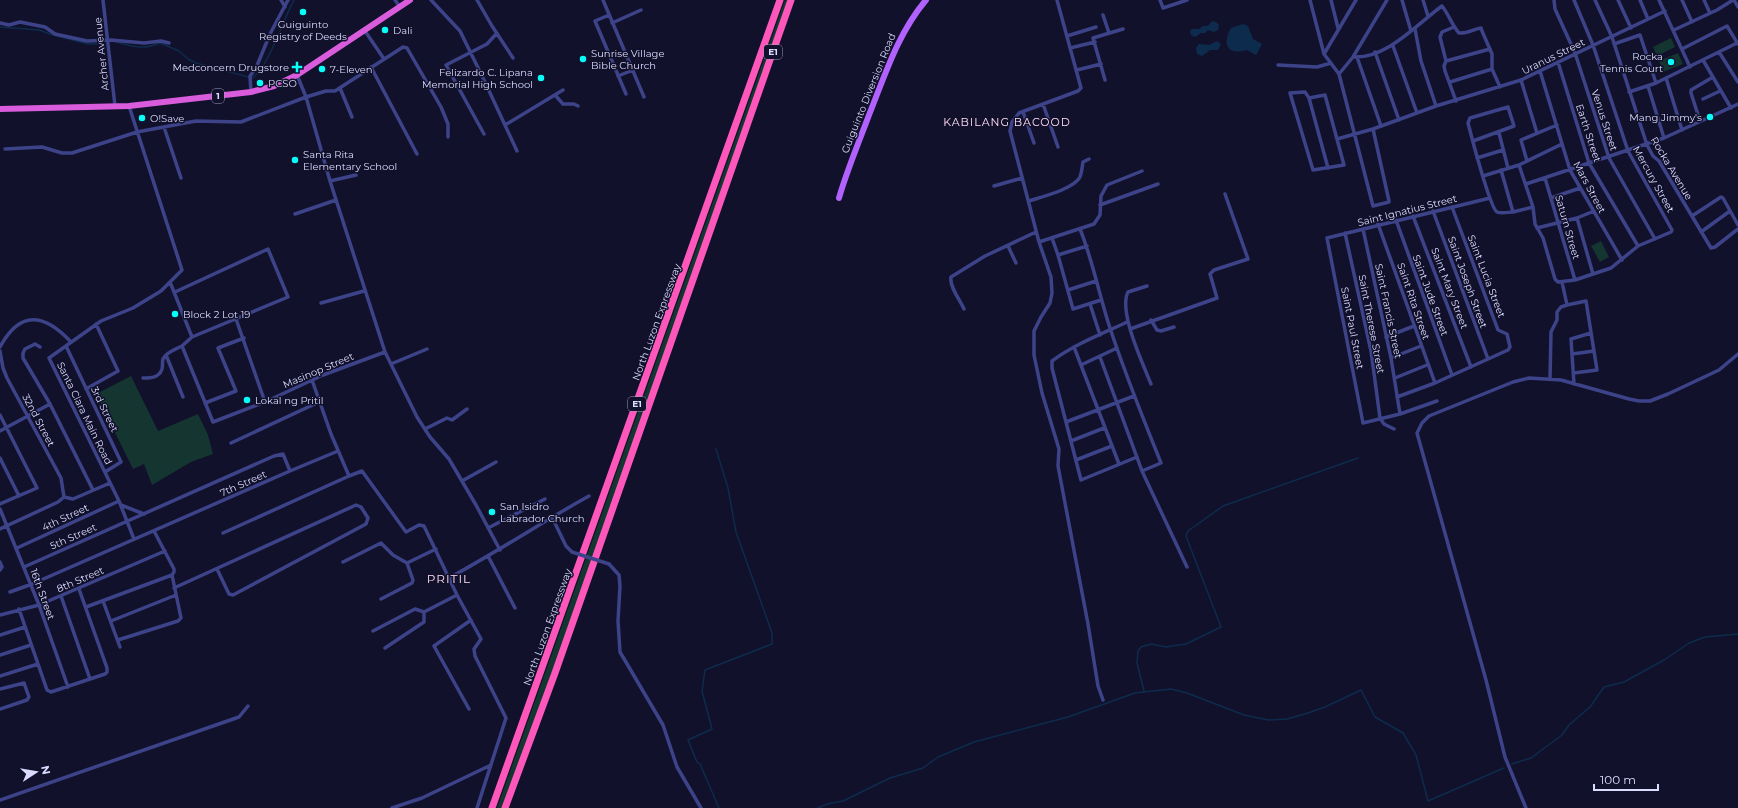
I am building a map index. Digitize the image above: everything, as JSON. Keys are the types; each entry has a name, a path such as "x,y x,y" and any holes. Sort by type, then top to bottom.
{"highway":[{"name":"1","path":"0,109 129,106 251,92 274,86 297,75 410,0"},
{"name":"North Luzon Expressway","path":"492,808 780,0"},
{"name":"North Luzon Expressway","path":"505,808 791,1"}],"main road":[{"name":"Guiguinto Diversion Road","path":"839,198 896,47 910,21 926,0"}],"street":[{"name":"Archer Avenue","path":"102,0 115,106"},
{"path":"281,0 285,7"},
{"path":"251,92 250,78 259,62 270,34 288,0"},
{"path":"395,0 400,7"},
{"path":"431,0 460,31 517,151"},
{"path":"477,0 513,58"},
{"path":"603,0 644,97"},
{"path":"1057,0 1081,88 1078,91 1016,116 1012,122 1010,132 1036,232 1050,270 1052,293 1050,303 1041,316 1034,331 1034,355 1042,393 1059,449 1058,466 1088,624 1098,686 1103,700"},
{"path":"1160,0 1163,8 1184,0"},
{"path":"1310,0 1324,54 1339,74 1372,206 1389,202 1373,129"},
{"path":"1331,0 1338,28"},
{"path":"1351,0 1352,5"},
{"path":"1324,54 1338,28 1356,0"},
{"path":"1339,74 1355,57 1387,0"},
{"path":"1402,0 1413,30 1421,61 1436,106"},
{"path":"1424,0 1428,16"},
{"path":"1355,57 1393,46 1442,6 1444,0"},
{"name":"Venus Street","path":"1554,0 1555,9 1575,53 1609,158 1654,239"},
{"name":"Mercury Street","path":"1574,0 1593,45 1628,152 1672,230 1671,232 1654,239"},
{"name":"Rocka Avenue","path":"1596,0 1612,37 1647,145 1653,156 1659,161 1711,248 1713,249 1738,229"},
{"path":"1618,0 1630,28"},
{"path":"1640,0 1648,19"},
{"path":"1659,0 1690,67"},
{"path":"1682,0 1692,22"},
{"path":"1704,0 1710,13"},
{"path":"1674,30 1733,0 1738,7"},
{"path":"1442,6 1451,16 1454,27 1459,34 1465,34 1481,28 1490,49 1492,69 1500,87"},
{"path":"612,23 641,10"},
{"name":"Uranus Street","path":"1337,139 1373,129 1436,106 1521,80 1665,11"},
{"path":"609,15 595,21 626,94"},
{"path":"1104,15 1110,33"},
{"path":"0,23 9,25 27,23 45,27 55,34 87,41 144,43 161,41 169,43"},
{"path":"1629,92 1656,83 1738,44 1727,26 1682,49"},
{"path":"1454,27 1440,34 1446,61 1444,66 1456,101"},
{"path":"1067,36 1096,28"},
{"path":"1105,80 1093,38 1122,29"},
{"path":"365,31 384,59"},
{"path":"484,134 446,65 471,54 487,44 497,33"},
{"path":"1614,44 1640,35 1656,83"},
{"path":"1070,48 1095,42"},
{"path":"1393,46 1418,113"},
{"path":"6,149 42,146 62,153 72,153 138,132 196,121 240,122 306,97 326,91 335,91 403,47 407,48 441,107 448,124 448,138"},
{"path":"1446,61 1490,49"},
{"path":"1375,52 1399,120"},
{"path":"1719,52 1738,82"},
{"path":"1355,57 1381,126"},
{"path":"1704,60 1720,91 1731,108"},
{"name":"Earth Street","path":"1558,62 1589,163 1638,246"},
{"path":"1278,65 1317,67 1331,63"},
{"path":"1077,70 1101,64"},
{"path":"371,67 417,154"},
{"path":"1450,82 1492,69"},
{"path":"618,76 633,70"},
{"name":"Mars Street","path":"1540,71 1570,170 1622,260"},
{"path":"297,75 306,97 364,291 385,352 425,429 449,459 500,550"},
{"path":"1700,121 1691,90 1713,77"},
{"path":"1666,78 1682,130"},
{"path":"1521,80 1537,133"},
{"path":"1648,86 1664,138"},
{"path":"340,88 352,117"},
{"path":"505,125 563,90"},
{"path":"1703,98 1720,91"},
{"path":"1309,98 1325,95 1344,165 1328,168 1312,170 1290,93 1305,92 1309,98 1328,168"},
{"path":"555,95 563,104 574,104 578,106"},
{"path":"1043,104 1058,147"},
{"path":"1526,184 1647,145 1738,104"},
{"name":"Santa Clara Main Road","path":"129,106 182,270 161,291 133,308 96,324 49,358 128,520 134,539"},
{"path":"1473,141 1499,133 1514,126 1508,107 1468,120 1477,158 1490,198 1496,211 1513,212 1533,208"},
{"path":"1023,112 1034,143"},
{"path":"1527,161 1521,140 1557,125"},
{"path":"164,127 181,178"},
{"path":"1499,133 1508,168"},
{"path":"1483,176 1519,165 1562,144"},
{"path":"1477,158 1503,150"},
{"path":"1028,202 1054,193 1077,182 1082,170 1083,162 1090,159"},
{"path":"1519,165 1533,208 1537,228 1543,238 1555,279 1560,282 1575,280 1611,268 1638,246 1654,239"},
{"path":"1501,170 1513,212"},
{"path":"1039,242 1094,224 1100,215 1101,196 1107,185 1142,171"},
{"path":"330,181 356,175"},
{"path":"994,186 1022,178"},
{"name":"Saturn Street","path":"1546,178 1575,280"},
{"path":"1100,205 1158,184"},
{"path":"1551,198 1580,188"},
{"path":"1130,329 1151,320 1217,298 1210,274 1214,270 1248,259 1225,194"},
{"path":"1692,216 1721,196 1738,225"},
{"name":"Saint Ignatius Street","path":"1327,238 1378,224 1490,198"},
{"path":"295,214 336,200"},
{"name":"Saint Lucia Street","path":"1452,207 1498,330 1507,334 1510,347 1508,350 1488,359"},
{"name":"Saint Joseph Street","path":"1433,211 1488,359"},
{"path":"1537,228 1577,218 1594,211"},
{"path":"1701,232 1730,212"},
{"name":"Saint Mary Street","path":"1414,216 1471,366"},
{"path":"1577,218 1593,274"},
{"name":"Saint Jude Street","path":"1396,220 1452,375"},
{"name":"Saint Rita Street","path":"1378,224 1435,383"},
{"path":"1080,229 1087,246 1101,300 1117,348 1134,396 1161,463 1142,471"},
{"name":"Saint Francis Street","path":"1362,229 1391,358 1400,414"},
{"path":"964,309 952,286 951,277 965,267 1036,232"},
{"name":"Saint Therese Street","path":"1345,234 1371,351 1380,418"},
{"path":"1052,238 1073,309 1101,300"},
{"name":"Saint Paul Street","path":"1327,238 1363,422 1380,418"},
{"path":"1008,246 1016,263"},
{"path":"1058,255 1087,246"},
{"path":"143,378 152,378 157,376 162,370 163,359 166,355 182,346 192,337 288,297 268,249 175,292"},
{"path":"1068,290 1096,281"},
{"path":"170,282 192,337"},
{"path":"1560,282 1567,304"},
{"path":"1147,286 1128,292 1126,296 1127,322 1151,384"},
{"path":"321,303 364,291"},
{"path":"1550,379 1551,332 1557,320 1558,312 1561,307 1567,304 1586,301 1597,370 1574,373"},
{"path":"1090,304 1100,335"},
{"path":"0,347 12,328 36,319 56,327 71,342"},
{"path":"236,319 244,338 265,402"},
{"path":"1151,320 1157,330 1161,331 1174,327"},
{"path":"1127,322 1074,347 1052,361 1052,368 1081,480 1137,457"},
{"path":"86,389 118,371 96,324"},
{"path":"1386,337 1414,326"},
{"path":"1574,384 1571,339 1591,333"},
{"path":"182,346 206,403 236,391 218,348 244,338"},
{"path":"40,347 35,344 29,346 23,353 23,358 50,404 93,490"},
{"name":"3rd Street","path":"66,346 121,462 105,472"},
{"path":"1391,358 1421,346"},
{"path":"1074,347 1119,464"},
{"path":"1081,365 1117,348"},
{"path":"391,364 427,349"},
{"name":"32nd Street","path":"0,351 5,373 61,478 64,497"},
{"path":"1572,354 1594,351"},
{"name":"Masinop Street","path":"206,403 213,422 265,402 312,380 385,352"},
{"path":"1526,808 1505,757 1486,680 1417,433 1422,423 1429,416 1512,382 1529,378 1550,379 1629,399 1650,401 1719,370 1738,354"},
{"path":"166,355 183,397"},
{"path":"1100,357 1142,471 1187,567"},
{"path":"1397,398 1488,359"},
{"path":"1395,378 1428,365"},
{"path":"312,380 319,402 349,476"},
{"path":"1066,422 1134,396"},
{"path":"1394,429 1384,424 1380,418 1400,414 1437,401"},
{"path":"231,443 319,402"},
{"path":"0,431 50,404"},
{"path":"425,429 447,418 452,420 467,409"},
{"path":"0,415 37,488 0,504"},
{"path":"1071,441 1104,428"},
{"path":"1076,460 1112,446"},
{"path":"290,471 338,451"},
{"name":"7th Street","path":"10,592 32,584 290,471 283,454 274,456 128,520"},
{"path":"0,458 19,496"},
{"path":"462,482 496,462"},
{"path":"223,533 360,471 364,472 406,532 422,525 436,549 457,595 481,639 474,649 475,656 506,718 477,807 472,808"},
{"path":"0,529 58,502 64,497 74,499 110,482"},
{"path":"449,578 500,550 552,517 589,496"},
{"path":"488,528 545,499"},
{"path":"120,503 144,514"},
{"name":"4th Street","path":"17,548 120,503"},
{"path":"174,588 356,505 362,507 368,518 366,524 233,596 229,594 217,569"},
{"name":"16th Street","path":"0,509 32,584 68,687"},
{"path":"552,517 566,546 572,552 609,564 619,575 618,621 620,652 663,725 677,767 701,808"},
{"name":"5th Street","path":"24,566 128,520"},
{"path":"118,640 178,621 181,618 172,575 174,569 154,531"},
{"path":"343,562 381,543 393,555 408,563 413,580 412,583 381,599"},
{"path":"408,563 436,549"},
{"name":"8th Street","path":"0,615 19,609 40,605 165,551"},
{"path":"488,556 516,608"},
{"path":"0,562 2,567 0,570"},
{"path":"86,607 172,575"},
{"path":"19,609 49,692 68,687 105,674 107,668 79,589"},
{"path":"111,621 176,595"},
{"path":"373,631 415,609 424,612 457,595"},
{"path":"61,596 90,679"},
{"path":"103,601 120,647"},
{"path":"385,648 424,622 424,612"},
{"path":"469,710 434,649 434,646 471,620"},
{"path":"0,635 25,627"},
{"path":"0,655 31,645"},
{"path":"0,676 38,664"},
{"path":"0,689 24,682 29,697 27,700 0,709"},
{"path":"0,800 239,717 248,706"},
{"path":"392,808 422,798 491,765"}],"green space":[{"path":"785,0 791,0 530,734 503,808 497,808"},
{"path":"1671,38 1675,47 1657,56 1653,47"},
{"name":"Rocka Tennis Court","path":"1678,53 1683,64 1663,72 1659,61"},
{"path":"1601,241 1609,257 1600,262 1591,246"},
{"path":"131,376 158,431 198,414 208,435 213,454 191,462 152,485 144,464 133,469 96,394"}],"water":[{"path":"1212,21 1219,25 1218,30 1214,32 1208,30 1205,33 1201,33 1195,37 1191,35 1190,31 1192,29 1199,29 1203,26 1208,26"},
{"path":"1243,24 1248,26 1253,39 1262,44 1256,55 1247,50 1235,51 1228,47 1227,39 1231,28"},
{"path":"1217,41 1221,44 1218,50 1210,50 1202,56 1197,54 1196,48 1199,44 1209,45"}],"waterway":[{"path":"116,42 138,47 160,43 179,51 188,59 196,63 252,78 258,73 270,54 294,0"},
{"path":"0,27 39,30 88,44 105,44"},
{"path":"716,449 728,488 736,532 772,633 772,644 705,670 702,691 712,729 688,740 719,808"},
{"path":"1144,691 1137,663 1138,651 1141,647 1151,644 1166,647 1186,644 1221,627 1186,536 1188,531 1223,506 1358,458"},
{"path":"1512,764 1531,758 1562,735 1569,725 1590,707 1604,687 1624,682 1664,660 1689,643 1705,637 1738,634"},
{"path":"818,808 827,804 843,801 890,778 923,768 938,757 974,742 1068,717 1135,693 1171,689 1187,693 1244,715 1268,720 1287,719 1305,714 1325,707 1361,690 1375,717 1403,733 1416,755 1428,801 1504,768"}],"place":[{"name":"Guiguinto Registry of Deeds","path":"303,12"},
{"name":"Dali","path":"385,30"},
{"name":"Sunrise Village Bible Church","path":"583,59"},
{"name":"Rocka Tennis Court","path":"1671,62"},
{"name":"Medconcern Drugstore","path":"297,67"},
{"name":"7-Eleven","path":"322,69"},
{"name":"Felizardo C. Lipana Memorial High School","path":"541,78"},
{"name":"PCSO","path":"260,83"},
{"name":"Mang Jimmy's","path":"1710,117"},
{"name":"O!Save","path":"142,118"},
{"name":"Santa Rita Elementary School","path":"295,160"},
{"name":"Block 2 Lot 19","path":"175,314"},
{"name":"Lokal ng Pritil","path":"247,400"},
{"name":"San Isidro Labrador Church","path":"492,512"}],"district":[{"name":"KABILANG BACOOD","path":"1007,122"},
{"name":"PRITIL","path":"449,579"}]}
